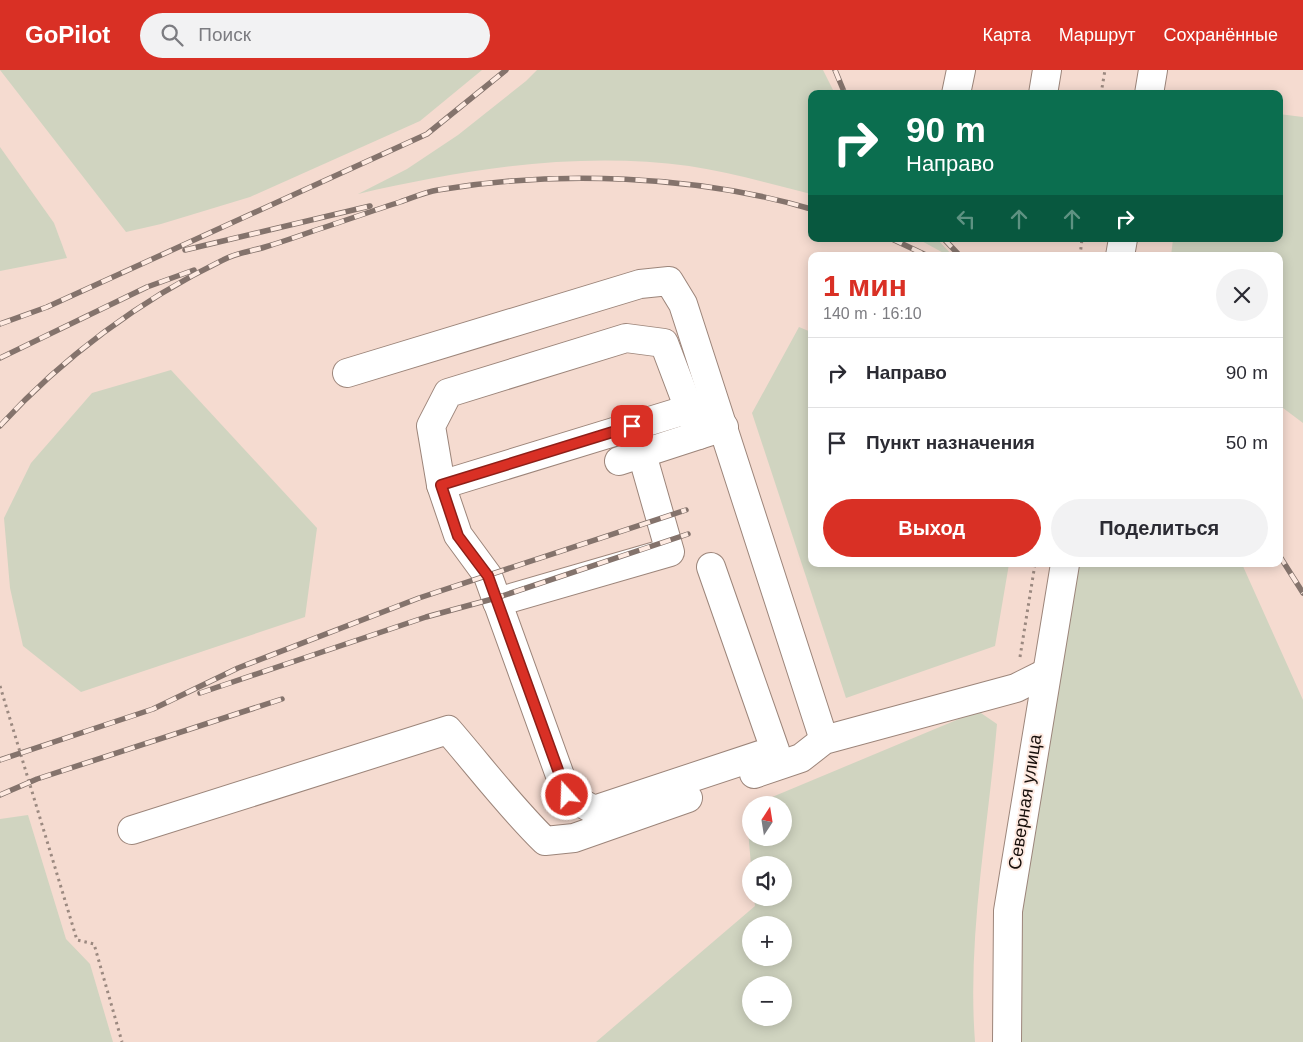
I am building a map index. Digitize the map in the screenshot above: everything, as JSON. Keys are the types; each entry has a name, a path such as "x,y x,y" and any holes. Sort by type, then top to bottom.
{"street":[{"path":"957,90 961,70"},
{"path":"1044,90 1047,70"},
{"path":"1150,90 1153,70"},
{"path":"347,374 640,284 669,281 683,304 711,431 824,740"},
{"path":"711,431 689,409 664,343 626,338 448,393 431,426 441,485 458,536 488,576 567,795 594,810 775,750 711,567"},
{"path":"441,485 689,409"},
{"path":"497,602 670,552 631,457 711,431"},
{"name":"Северная улица","path":"1007,1042 1008,911 1064,567"},
{"path":"132,830 448,730 524,820 545,840 574,838 801,758 824,740 1016,688 1046,673"}],"path":[{"path":"1102,90 1105,70"},
{"path":"0,686 77,940 94,944 122,1042"}],"green space":[{"path":"0,70 482,70 420,121 250,197 161,224 126,232"},
{"path":"537,70 823,70 833,90 808,90 808,193 689,166 605,161 522,165 481,170 358,194 407,169 458,135 526,81"},
{"path":"1283,114 1303,117 1303,423 1283,408 1283,252 1171,252 1173,242 1283,242"},
{"path":"0,147 54,223 67,258 0,271"},
{"path":"923,242 940,242 949,252 942,252"},
{"path":"799,327 808,331 808,567 1008,567 995,646 846,698 752,413"},
{"path":"171,370 317,528 305,617 81,692 23,646 10,588 4,518 31,463 92,393"},
{"path":"1072,567 1243,567 1303,700 1303,1042 1022,1042 1020,983 1022,923 1034,802"},
{"path":"978,711 997,724 976,923 973,1002 975,1042 596,1042 742,917 742,966 792,966 792,916 743,916 755,906 792,906 792,856 750,856 749,846 792,846 792,796 775,796"},
{"path":"28,815 66,939 90,964 113,1042 0,1042 0,819"}],"railway":[{"path":"0,324 47,307 427,134 506,70"},
{"path":"835,70 843,90"},
{"path":"0,426 49,377 104,332 132,312 192,276 233,256 284,241 428,192 483,184 530,180 626,179 721,189 808,208"},
{"path":"185,250 370,206"},
{"path":"898,242 920,252"},
{"path":"947,242 956,252"},
{"path":"0,358 147,287 194,270"},
{"path":"0,760 153,709 238,668 419,598 686,510"},
{"path":"200,693 426,617 496,598 688,534"},
{"path":"1283,561 1303,593"},
{"path":"0,795 37,779 282,699"}],"route":[{"path":"567,795 488,576 458,536 441,485 632,426"}]}
